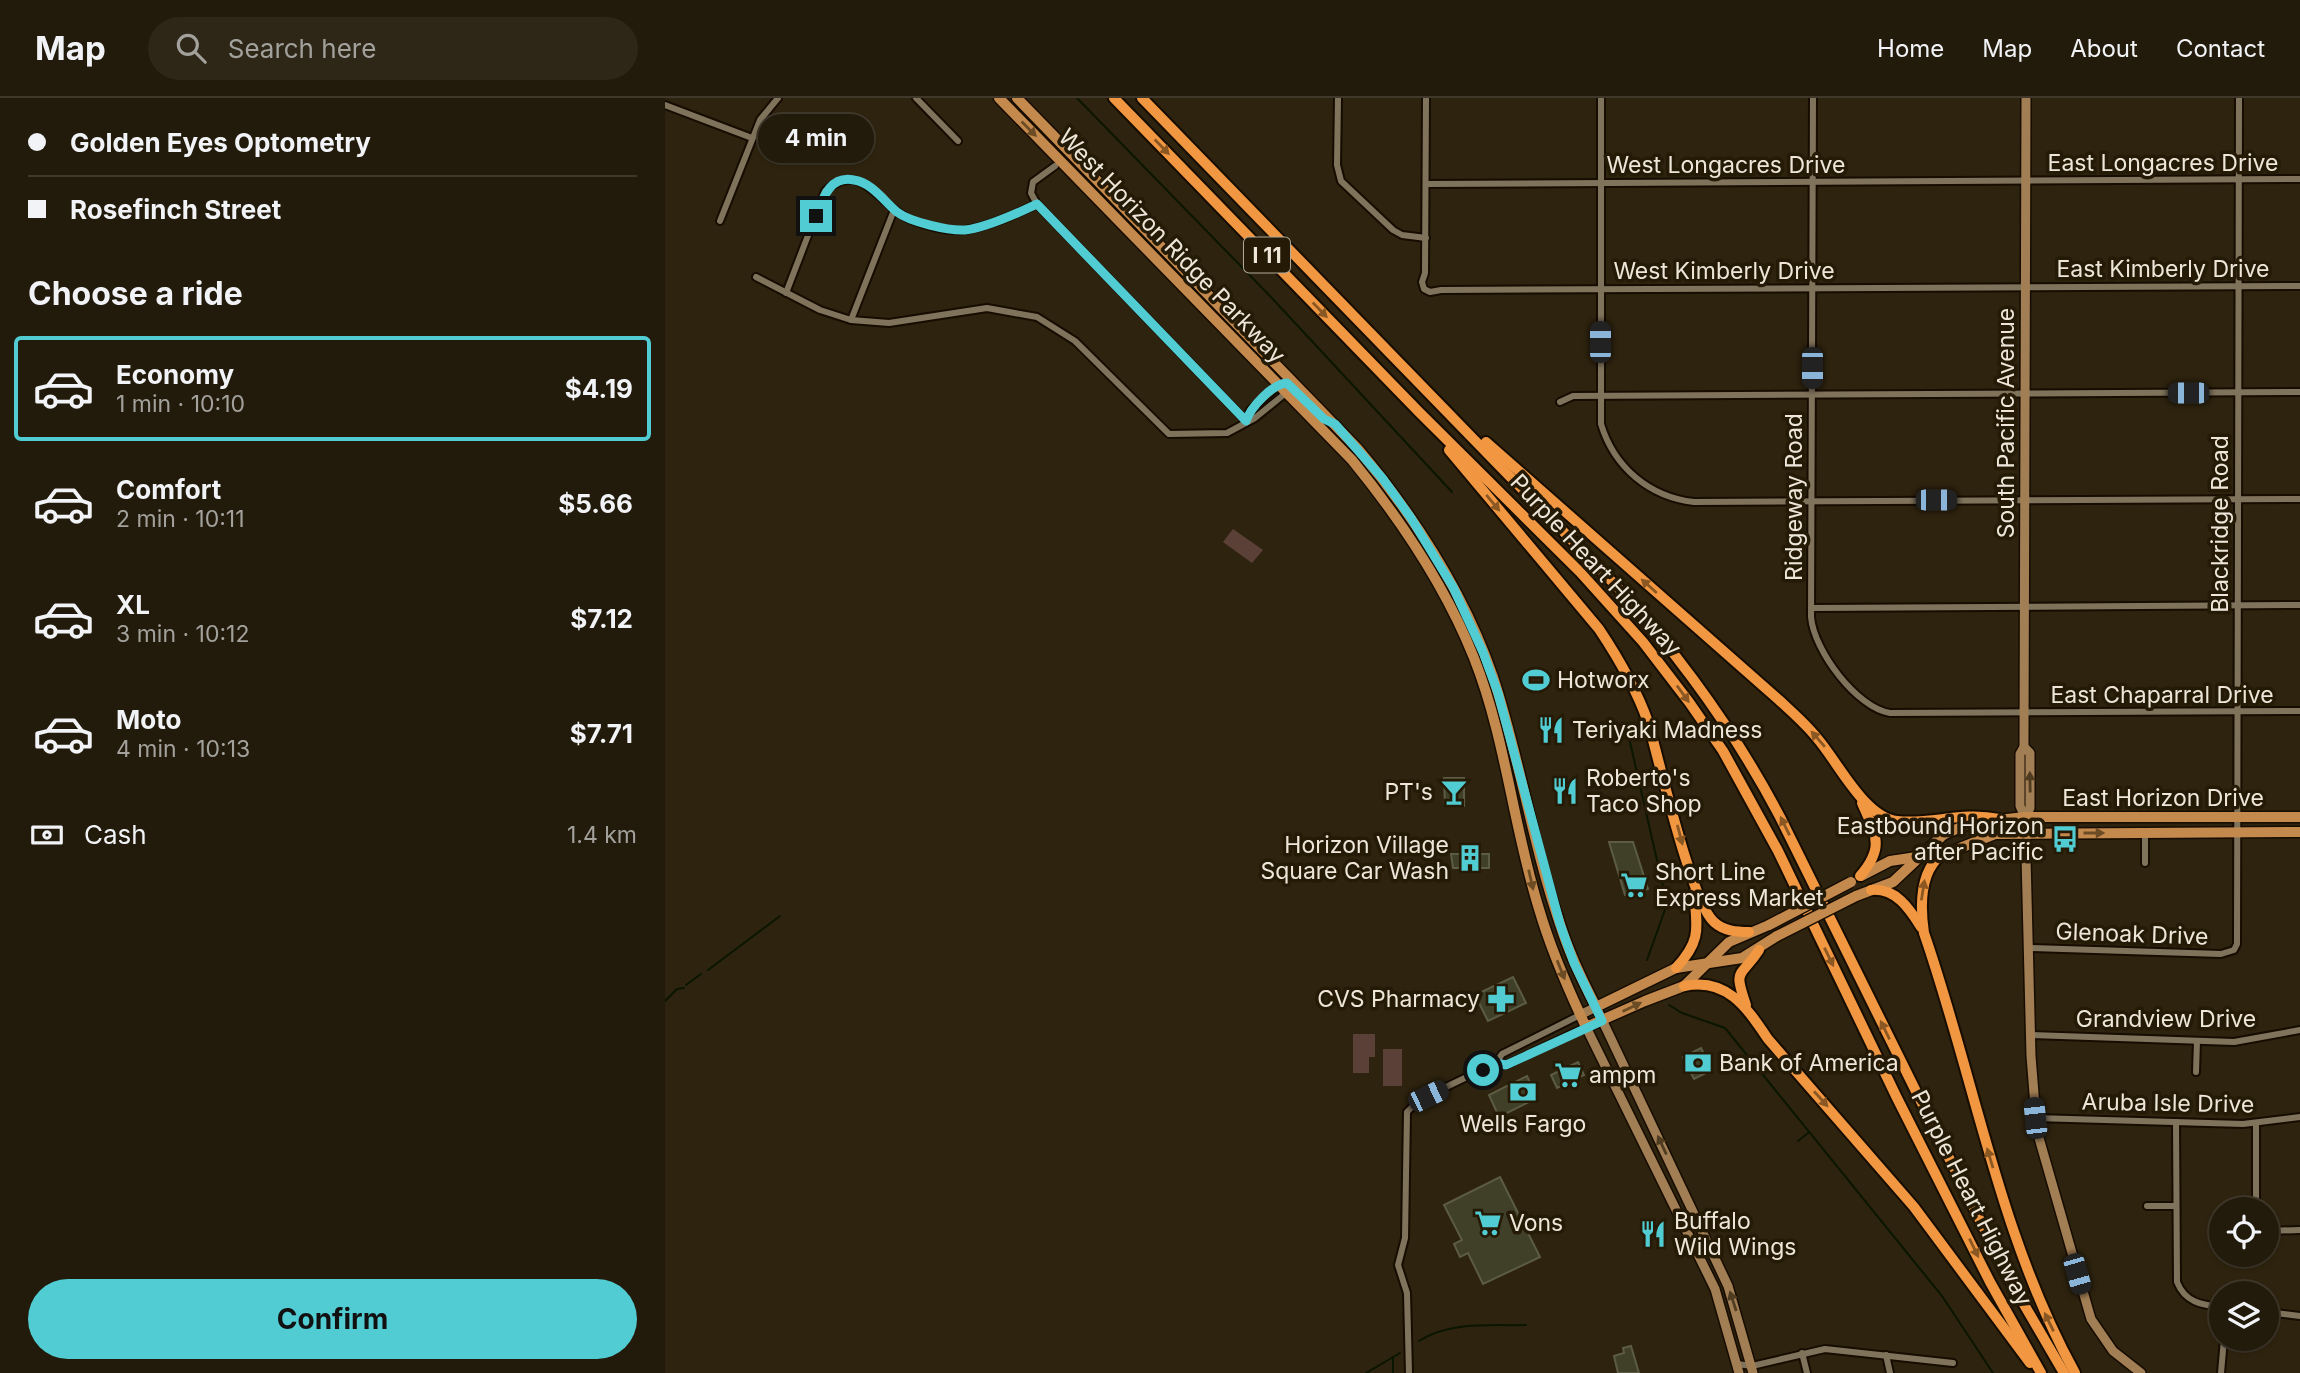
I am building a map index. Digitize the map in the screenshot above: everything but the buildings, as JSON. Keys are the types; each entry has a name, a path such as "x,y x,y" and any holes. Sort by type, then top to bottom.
{"highway":[{"name":"Purple Heart Highway","path":"1114,98 1616,610 1669,674 1723,751 1778,851 1990,1282 2040,1372"},
{"name":"Purple Heart Highway","path":"1142,98 1624,594 1674,652 1733,734 1780,817 2008,1277 2064,1373"},
{"path":"1414,377 1588,534 1779,700 1815,735 1859,793 1878,813 1896,821 1977,814 1999,819"},
{"path":"1419,412 1599,629 1623,666 1648,722 1693,880 1698,917 1697,937 1691,950 1676,968"},
{"path":"1855,879 1873,860 1877,841 1859,793"},
{"path":"1942,854 1931,866 1924,882 1921,907 1924,933 2017,1246 2045,1314 2075,1373"},
{"path":"1693,880 1713,921 1731,931 1749,932"},
{"path":"1871,890 1885,890 1895,895 1910,910 1924,933"},
{"path":"1747,1008 1738,980 1740,973 1759,950"},
{"path":"1684,986 1716,986 1729,992 1747,1008 1768,1039 1914,1206 2022,1354 2040,1372"}],"main road":[{"name":"West Horizon Ridge Parkway","path":"999,98 1058,163 1069,168 1352,460 1430,569 1473,656 1501,726 1521,835 1539,910 1560,969 1586,1027"},
{"name":"West Horizon Ridge Parkway","path":"1017,98 1335,424 1383,479 1409,515 1453,587 1479,642 1560,924 1574,963 1596,1007"},
{"path":"1052,133 1060,149 1058,163"},
{"path":"1284,388 1290,385 1324,419 1335,424"},
{"path":"1398,521 1409,515"},
{"path":"1455,617 1463,617 1471,636 1479,642"},
{"name":"East Horizon Drive","path":"1759,950 1777,936 1856,896 1893,882 1936,840 1952,829 1999,819 2025,817 2300,817"},
{"path":"1521,835 1535,832"},
{"name":"East Horizon Drive","path":"1684,986 1729,942 1769,925 1890,861 1942,854 1990,835 2300,832"},
{"path":"1596,1007 1676,968 1742,958 1759,950"},
{"path":"1586,1027 1644,1000 1684,986"}],"street":[{"path":"720,221 752,138 764,114 778,98"},
{"path":"916,98 958,141"},
{"path":"1338,98 1338,165 1341,181 1393,230 1402,235 1426,238 1426,98"},
{"path":"1601,98 1600,395 1604,435 1615,456 1630,473 1656,492 1694,502 2300,499"},
{"name":"Ridgeway Road","path":"1813,98 1813,631 1821,647 1858,698 1871,708"},
{"name":"South Pacific Avenue","path":"2026,98 2024,747 2030,753 2030,808 2025,817 2035,1118 2042,1154 2087,1310 2107,1344 2141,1373"},
{"name":"Blackridge Road","path":"2234,950 2237,938 2238,832 2239,98"},
{"path":"665,105 752,138"},
{"path":"1058,163 1033,182 1031,193 1037,204 1246,421"},
{"name":"East Longacres Drive","path":"2026,181 2300,179"},
{"path":"786,293 825,191 835,183 856,180 867,185 910,219 965,230 1037,204"},
{"name":"West Longacres Drive","path":"1426,184 2026,181"},
{"path":"851,320 894,209"},
{"name":"West Kimberly Drive","path":"1426,238 1424,289 1430,292 2025,287"},
{"path":"756,277 820,310 851,320 889,323 987,308 1037,317 1075,341 1169,434 1227,433 1255,418 1284,388"},
{"name":"East Kimberly Drive","path":"2025,287 2300,286"},
{"path":"1560,402 1573,396 1600,395 2300,392"},
{"path":"1811,608 2300,605"},
{"name":"East Chaparral Drive","path":"1871,708 1891,713 2300,711"},
{"path":"2145,832 2145,863"},
{"name":"Glenoak Drive","path":"2029,948 2221,954 2234,950"},
{"path":"1409,1373 1406,1293 1398,1265 1405,1238 1407,1112 1419,1100 1496,1063 1502,1054 1596,1007"},
{"name":"West Horizon Ridge Parkway","path":"1596,1007 1728,1286 1752,1370"},
{"path":"1496,1063 1506,1065 1586,1027 1715,1289 1738,1368 1752,1370 1802,1353 1825,1349 1953,1363"},
{"name":"Grandview Drive","path":"2031,1035 2250,1042 2300,1030"},
{"path":"2196,1072 2197,1041"},
{"name":"Aruba Isle Drive","path":"2035,1118 2256,1124 2300,1117"},
{"path":"2176,1122 2175,1272 2184,1295 2198,1304 2209,1305"},
{"path":"2256,1124 2256,1197"},
{"path":"1674,1202 1686,1195"},
{"path":"2147,1206 2176,1206"},
{"path":"2279,1231 2300,1230"},
{"path":"2279,1314 2300,1316"},
{"path":"2221,1373 2223,1351"},
{"path":"1802,1353 1807,1373"},
{"path":"1886,1355 1890,1373"}],"shaded area":[{"path":"1233,529 1263,550 1252,563 1223,542"},
{"path":"1353,1034 1375,1034 1375,1057 1369,1057 1369,1073 1353,1073"},
{"path":"1383,1049 1402,1049 1402,1086 1383,1086"}],"waterway":[{"path":"1077,98 1269,295 1452,492"},
{"path":"1627,729 1667,904 1647,960"},
{"path":"708,970 780,916"},
{"path":"686,985 701,974"},
{"path":"665,1001 677,989 684,988"},
{"path":"1669,1005 1682,1013 1725,1028 1942,1296 1993,1373"},
{"path":"1798,1141 1808,1133"},
{"path":"1419,1341 1457,1327 1526,1325"},
{"path":"1366,1373 1400,1353"},
{"path":"1393,1357 1393,1373"}],"place":[{"name":"Hotworx","path":"1536,680"},
{"name":"Teriyaki Madness","path":"1551,730"},
{"name":"Roberto's Taco Shop","path":"1565,791"},
{"name":"PT's","path":"1454,792"},
{"name":"Eastbound Horizon after Pacific","path":"2065,839"},
{"name":"Horizon Village Square Car Wash","path":"1470,858"},
{"name":"Short Line Express Market","path":"1634,885"},
{"name":"CVS Pharmacy","path":"1501,999"},
{"name":"Bank of America","path":"1698,1063"},
{"name":"ampm","path":"1568,1075"},
{"name":"Wells Fargo","path":"1523,1092"},
{"name":"Vons","path":"1488,1223"},
{"name":"Buffalo Wild Wings","path":"1653,1234"}],"route":[{"path":"816,216 825,191 835,183 846,180 856,180 867,185 910,219 952,229 965,230 1037,204 1246,421 1250,410 1280,384 1287,383 1324,419 1335,424 1383,479 1439,562 1483,652 1498,693 1560,924 1574,963 1602,1021 1506,1065 1496,1063 1483,1070"}]}
